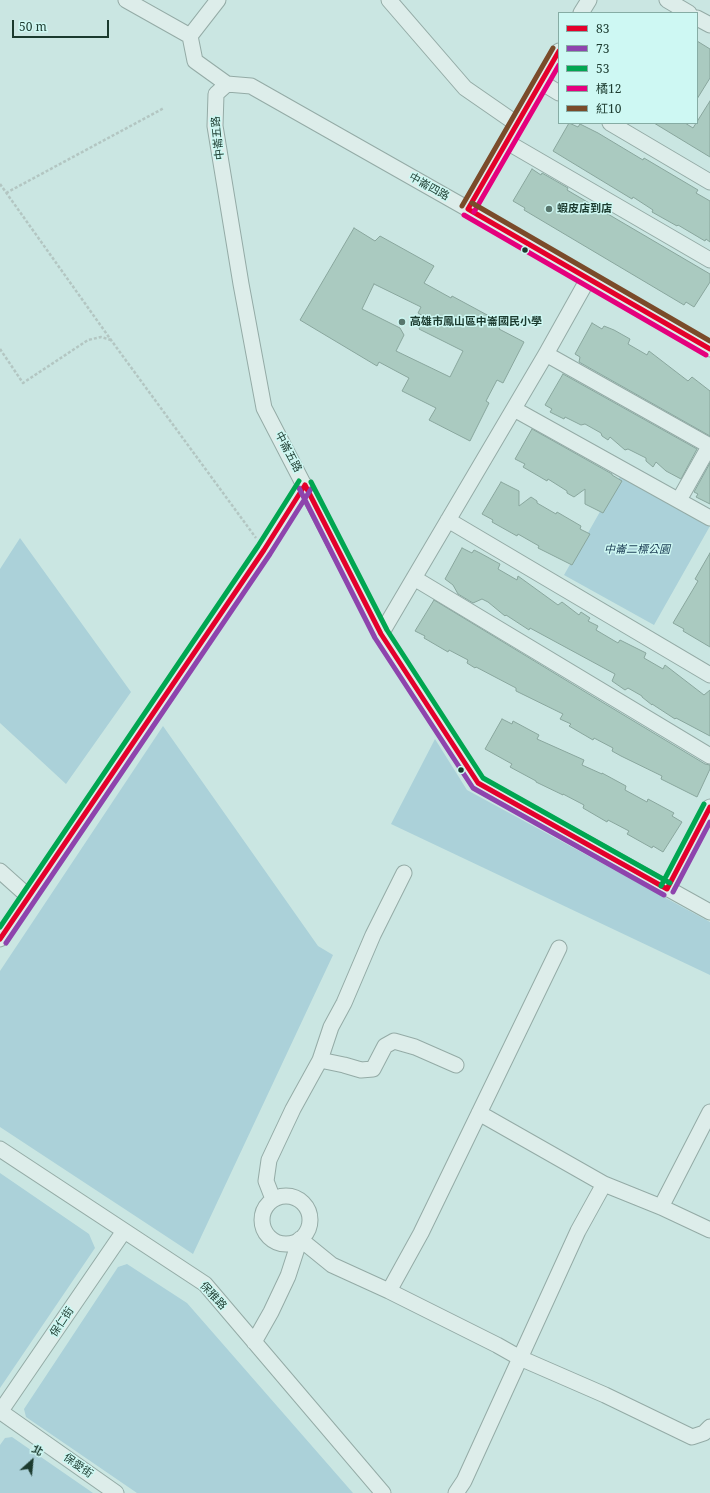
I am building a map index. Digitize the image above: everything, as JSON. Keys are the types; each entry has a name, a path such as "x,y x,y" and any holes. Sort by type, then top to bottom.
{"street":[{"path":"126,0 190,36 195,60 227,84"},
{"path":"190,36 218,0"},
{"path":"389,0 465,88 517,124"},
{"path":"582,12 589,0"},
{"path":"666,0 687,12"},
{"path":"698,19 710,25"},
{"path":"468,209 558,53"},
{"path":"541,82 558,92"},
{"name":"中崙四路","path":"227,84 251,86 710,349"},
{"name":"中崙五路","path":"227,84 216,94 215,126 241,284 264,408 381,634 478,783 710,912"},
{"path":"612,124 710,182"},
{"path":"507,142 710,260"},
{"path":"381,634 514,409 588,279"},
{"path":"546,354 710,445 679,500"},
{"path":"514,409 710,518"},
{"path":"0,939 264,550 305,485"},
{"path":"448,520 710,675"},
{"path":"414,578 710,756"},
{"path":"667,889 710,807"},
{"path":"0,871 29,897"},
{"path":"273,1199 266,1181 269,1160 320,1060 331,1027 404,873"},
{"path":"389,1291 421,1233 559,948"},
{"path":"320,1060 344,1064 360,1070 373,1069 385,1046 394,1041 414,1047 456,1065"},
{"path":"661,1207 710,1112"},
{"path":"479,1113 604,1184 661,1207 710,1230"},
{"name":"保雅路","path":"0,1149 205,1284 383,1493"},
{"path":"456,1493 464,1480 578,1231 604,1184"},
{"path":"287,1195 300,1200 308,1212 309,1225 305,1234 300,1239 291,1243 277,1242 264,1230 261,1220 267,1204 273,1199 287,1195"},
{"name":"保仁街","path":"0,1412 124,1231"},
{"path":"300,1239 332,1265 389,1291 520,1358 605,1395 692,1437 704,1433 710,1427"},
{"path":"254,1342 271,1312 288,1276 300,1239"},
{"name":"保愛街","path":"0,1412 116,1493"}],"path":[{"path":"6,193 164,108"},
{"path":"0,184 111,340 264,550"},
{"path":"0,349 23,382 88,340 101,337 111,340"}],"green space":[{"name":"中崙二標公園","path":"622,473 710,522 710,526 654,625 564,575"},
{"path":"20,538 131,692 66,784 0,723 0,569"},
{"path":"163,726 318,946 333,955 193,1254 0,1127 0,971"},
{"path":"435,739 467,790 710,922 710,975 391,824"},
{"path":"0,1173 89,1234 95,1248 0,1388"},
{"path":"127,1264 187,1303 353,1493 137,1493 26,1417 24,1409 118,1267"},
{"path":"12,1437 93,1493 0,1493 0,1445 5,1438"}],"building":[{"path":"698,42 710,49 710,78 698,97"},
{"path":"710,101 710,157 656,124 687,124 693,128 696,124 698,124 698,120"},
{"path":"568,124 578,127 580,124 643,160 644,158 698,190 696,193 710,201 710,242 706,239 705,241 652,212 653,210 633,197 632,199 553,151"},
{"path":"532,169 568,188 567,190 710,274 710,282 694,307 686,302 684,305 524,210 525,208 513,201"},
{"path":"354,228 375,241 380,236 434,266 424,283 451,298 452,296 502,323 499,329 524,342 503,383 497,380 486,401 489,403 470,441 429,420 436,408 402,391 409,378 379,362 377,366 300,320","holes":["374,284 421,307 418,313 425,317 419,329 463,351 450,377 396,351 404,335 400,328 362,309"]},
{"path":"592,323 602,329 604,326 614,330 630,339 628,344 647,355 649,351 688,381 692,377 710,391 710,436 579,362 580,357 575,354"},
{"path":"563,374 697,449 681,479 666,471 656,462 653,467 646,461 646,458 628,449 625,450 610,437 608,440 602,436 601,433 585,424 581,425 550,412 552,409 545,405"},
{"path":"532,429 622,481 603,513 585,504 585,489 574,497 548,479 547,481 523,467 525,464 515,459"},
{"path":"710,463 710,504 696,497 698,494 694,492"},
{"path":"501,482 519,491 519,506 531,497 537,501 537,503 556,514 557,512 581,526 580,529 590,534 572,565 538,548 539,546 518,534 517,536 492,522 493,520 482,514"},
{"path":"462,548 472,553 474,550 500,564 498,569 517,580 518,576 558,605 562,602 579,615 581,612 590,618 588,621 598,626 596,630 618,643 620,640 646,653 644,658 663,669 665,665 704,695 710,690 710,736 676,718 675,719 628,688 625,690 612,681 615,674 530,628 529,630 506,615 505,616 488,602 482,599 473,603 458,594 453,585 445,579"},
{"path":"710,553 710,647 683,631 684,629 673,623 698,581 695,579"},
{"path":"434,600 705,764 710,765 710,769 697,797 661,779 662,776 612,751 613,748 594,738 593,740 569,726 571,724 560,719 563,714 516,691 516,688 467,663 468,660 449,650 448,652 424,638 425,636 415,631"},
{"path":"502,719 512,724 513,721 539,735 537,739 584,760 582,765 602,773 626,786 625,790 647,802 648,799 674,813 672,816 682,822 663,852 653,846 652,848 627,834 629,831 608,820 607,822 583,808 584,805 536,782 510,767 512,764 485,749"}],"transit line":[{"name":"紅10","path":"462,206 553,48"},
{"name":"83","path":"558,53 468,209 710,349"},
{"name":"橘12","path":"474,212 558,67"},
{"name":"紅10","path":"472,203 710,341"},
{"name":"橘12","path":"464,215 706,355"},
{"name":"53","path":"0,927 258,546 299,481"},
{"name":"53","path":"311,482 387,630 483,778 670,883"},
{"name":"83","path":"305,485 381,634 478,783 667,889"},
{"name":"83","path":"0,939 264,550 305,485"},
{"name":"73","path":"299,488 375,638 473,788 664,895"},
{"name":"73","path":"6,943 270,554 311,489"},
{"name":"53","path":"661,886 704,804"},
{"name":"83","path":"667,889 710,807"},
{"name":"73","path":"673,892 710,822"}],"place":[{"name":"蝦皮店到店","path":"549,209"},
{"name":"高雄市鳳山區中崙國民小學","path":"402,322"}]}
